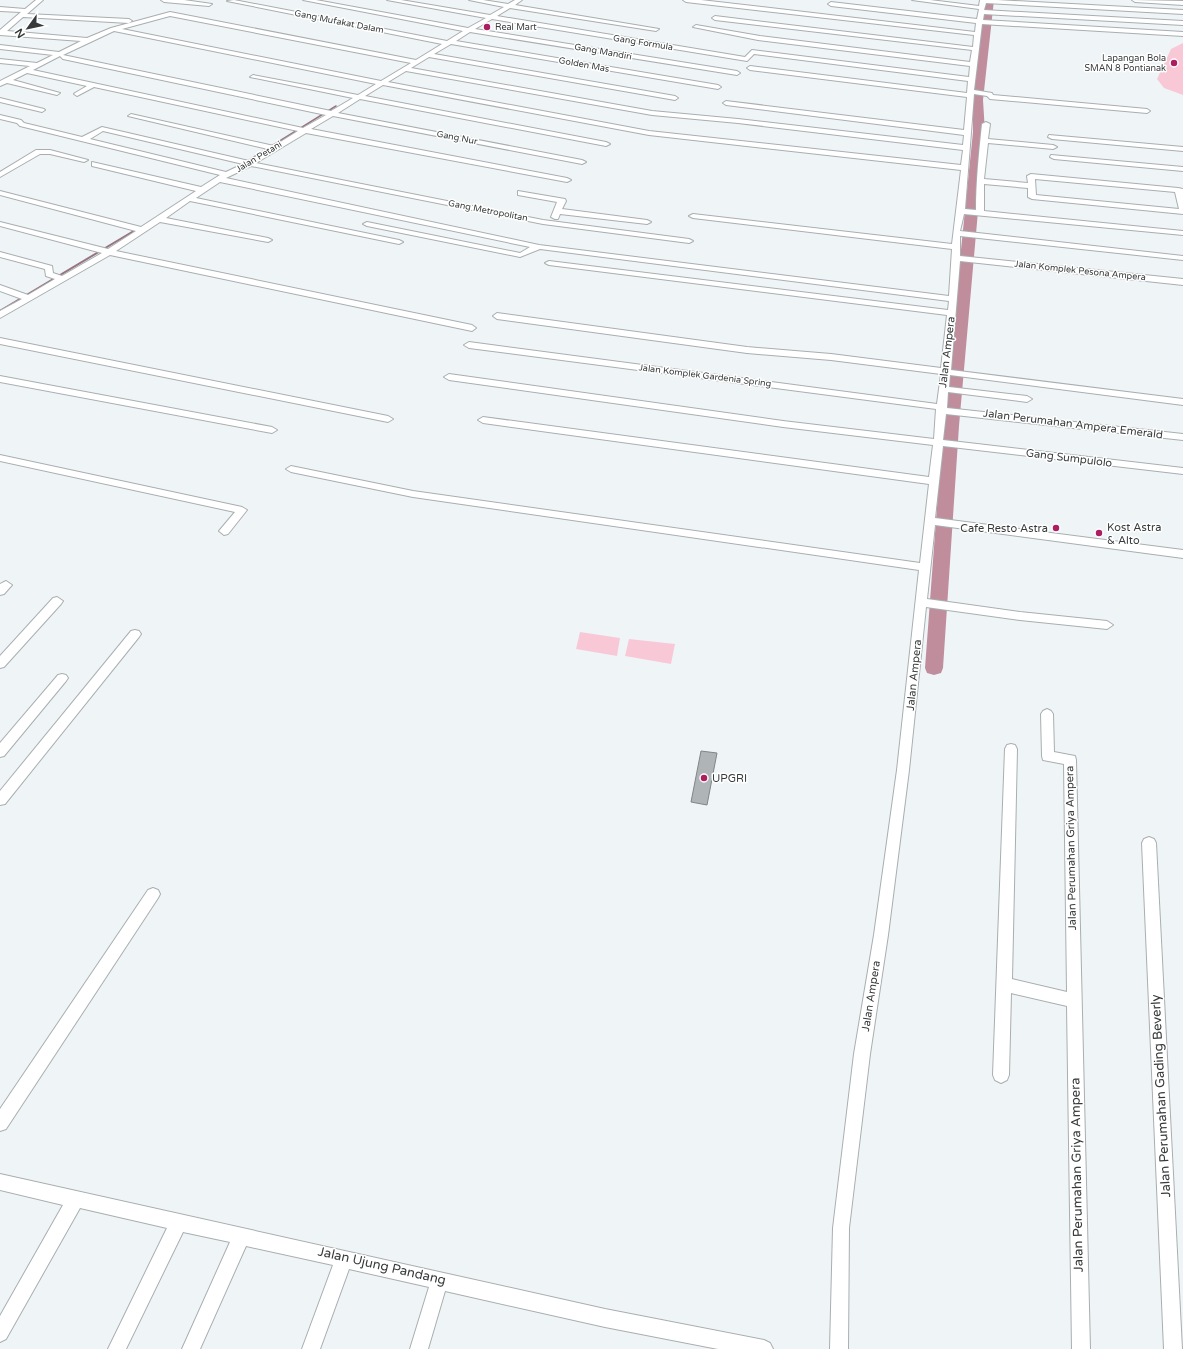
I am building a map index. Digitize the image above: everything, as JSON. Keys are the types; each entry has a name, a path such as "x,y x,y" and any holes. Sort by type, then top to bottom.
{"street":[{"path":"0,33 40,0"},
{"path":"164,0 209,4"},
{"name":"Gang Mandiri","path":"306,0 737,74"},
{"name":"Gang Formula","path":"390,0 747,60 752,52 973,80"},
{"path":"472,0 657,26 606,14"},
{"name":"Jalan Petani","path":"0,315 138,228 159,219 223,176 249,164 298,130 327,113 358,98 448,43 468,29 519,0"},
{"path":"686,0 978,34"},
{"path":"915,0 986,9 1071,3 1183,12"},
{"path":"1135,0 1183,2"},
{"path":"1140,0 1154,32"},
{"name":"Gang Mufakat Dalam","path":"230,1 448,43"},
{"path":"832,4 986,9 1183,23"},
{"path":"26,11 38,8"},
{"path":"0,9 137,22"},
{"path":"986,9 992,23"},
{"path":"986,9 992,23"},
{"name":"Jalan Ampera","path":"840,1349 842,1221 862,1054 881,935 924,602 924,567 933,522 933,481 940,443 941,409 946,389 952,299 959,255 958,233 970,212 965,168 965,127 972,93 973,64 978,34 986,9"},
{"path":"76,11 118,14"},
{"path":"0,84 37,65 62,55 87,40 113,29 170,14 416,62"},
{"path":"715,18 976,49"},
{"path":"992,23 1183,34"},
{"path":"0,24 55,24"},
{"path":"696,27 755,36 756,41 973,64"},
{"path":"113,29 381,83 648,133 965,168"},
{"path":"0,33 87,40"},
{"name":"Golden Mas","path":"448,43 718,88"},
{"name":"Gang Nur","path":"0,47 62,55 327,113 582,162"},
{"path":"430,48 437,49"},
{"path":"427,55 674,98"},
{"path":"0,61 37,65"},
{"path":"750,68 990,94 990,97 1147,111"},
{"path":"404,69 636,112 651,110 966,148"},
{"path":"27,71 298,130 567,180"},
{"path":"253,78 606,144"},
{"path":"7,81 57,93"},
{"path":"77,94 94,85"},
{"path":"748,98 944,122"},
{"path":"0,100 42,110"},
{"path":"726,102 965,127"},
{"path":"131,116 270,148"},
{"path":"0,117 19,122 22,125 223,176 540,247 952,299"},
{"path":"986,124 980,181 970,212 1183,234"},
{"name":"Gang Metropolitan","path":"83,140 102,130 249,164 553,224 690,241"},
{"path":"1183,149 1052,134 1054,160 1183,169"},
{"path":"984,141 1053,147"},
{"path":"0,175 39,152 50,152 84,160"},
{"path":"95,164 203,190"},
{"path":"1031,176 1181,190 1183,211 1032,197 1032,186 1031,176"},
{"path":"980,181 1032,186"},
{"path":"0,193 138,228"},
{"path":"521,193 562,201 553,224"},
{"path":"190,199 399,242"},
{"path":"558,211 646,222"},
{"name":"Jalan Komplek Pesona Ampera","path":"693,216 959,255 977,261 1183,282"},
{"path":"159,219 268,240"},
{"path":"0,224 105,250 472,328"},
{"path":"367,224 520,255 528,252 532,248 540,247"},
{"path":"958,233 974,236 1183,258"},
{"path":"0,254 49,268 49,274 60,278"},
{"path":"549,263 952,313"},
{"path":"0,288 28,297"},
{"path":"497,316 747,350 831,358 1183,402"},
{"path":"0,341 388,419"},
{"name":"Jalan Komplek Gardenia Spring","path":"469,345 964,412"},
{"name":"Gang Sumpulolo","path":"449,377 783,424 1183,471"},
{"path":"0,379 272,430"},
{"path":"946,389 1027,399"},
{"name":"Jalan Perumahan Ampera Emerald","path":"964,412 1183,437"},
{"path":"483,420 933,481"},
{"path":"0,458 242,510 224,531"},
{"path":"291,469 413,494 924,567"},
{"path":"933,522 1183,554"},
{"path":"0,664 57,601"},
{"path":"924,602 1020,616 1107,625"},
{"path":"0,800 135,634"},
{"path":"0,752 62,678"},
{"name":"Jalan Perumahan Griya Ampera","path":"1047,714 1048,756 1070,760 1081,1349"},
{"path":"1001,1075 1011,749"},
{"name":"Jalan Perumahan Gading Beverly","path":"1150,843 1173,1349"},
{"path":"0,1123 153,894"},
{"path":"1004,984 1074,1001"},
{"name":"Jalan Ujung Pandang","path":"0,1182 242,1235 606,1318 764,1349"},
{"path":"0,1333 76,1199"},
{"path":"117,1349 179,1222"},
{"path":"191,1349 242,1235"},
{"path":"311,1349 344,1258"},
{"path":"418,1349 440,1280"}],"shaded area":[{"name":"Lapangan Bola SMAN 8 Pontianak","path":"1183,43 1183,95 1164,88 1157,79 1171,49"},
{"path":"580,632 620,638 617,656 576,649"},
{"path":"629,639 675,644 671,664 625,656"}],"building":[{"name":"UPGRI","path":"701,751 717,753 707,805 691,802"}],"waterway":[{"path":"934,668 951,426 979,132 978,100 989,0"},
{"path":"241,165 336,106"},
{"path":"0,311 137,229"}],"place":[{"name":"Real Mart","path":"487,27"},
{"name":"Lapangan Bola SMAN 8 Pontianak","path":"1174,63"},
{"name":"Cafe Resto Astra","path":"1056,528"},
{"name":"Kost Astra & Alto","path":"1099,533"},
{"name":"UPGRI","path":"704,778"}]}
